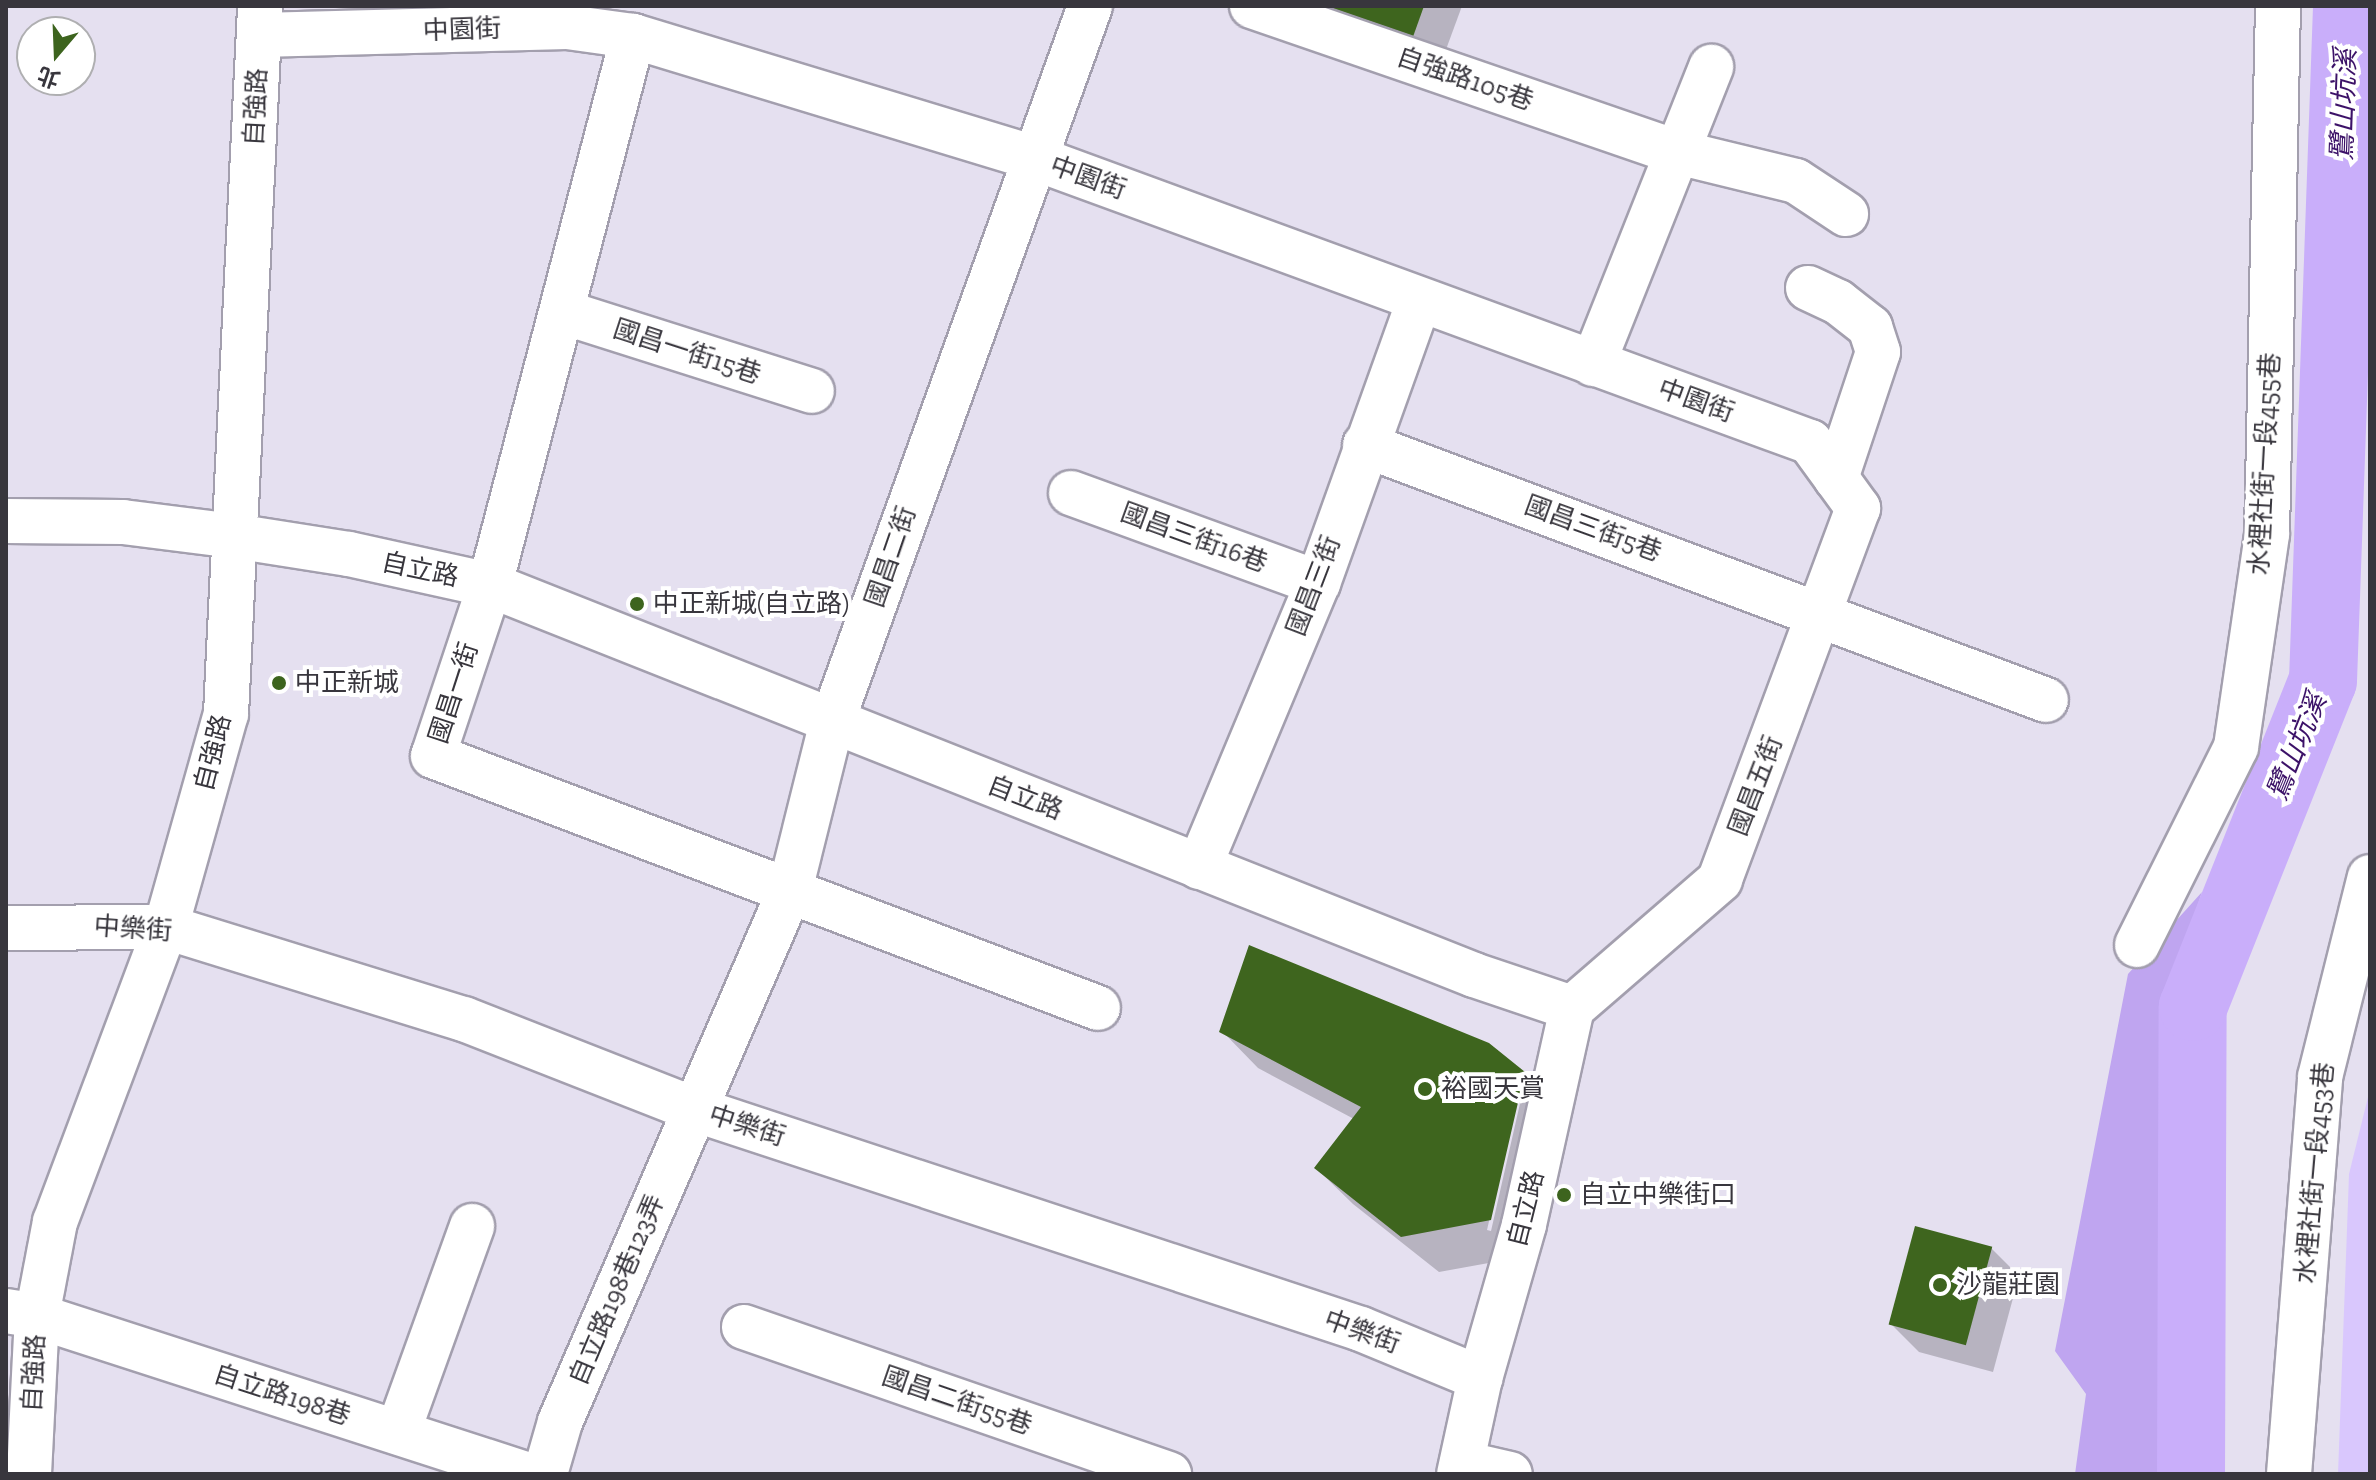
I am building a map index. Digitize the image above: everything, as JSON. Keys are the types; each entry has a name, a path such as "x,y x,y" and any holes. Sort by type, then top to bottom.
{"street":[{"name":"國昌二街","path":"694,1109 790,890 832,722 1032,157 1090,6"},
{"name":"自強路105巷","path":"1252,6 1677,152 1796,181 1846,214"},
{"name":"水裡社街一段455巷","path":"2137,945 2236,747 2267,534 2278,6"},
{"name":"中園街","path":"260,21 567,27 633,36 1032,157 1810,442 1847,493"},
{"name":"自強路","path":"29,1474 21,1314 166,927 226,714 260,21"},
{"name":"國昌一街","path":"633,36 490,585 433,756 1098,1008"},
{"path":"1593,364 1711,67"},
{"name":"國昌五街","path":"1572,1008 1720,880 1821,613 1878,352 1870,327 1838,302 1808,288"},
{"name":"國昌三街","path":"1199,867 1318,583 1419,301"},
{"name":"國昌一街15巷","path":"563,312 812,391"},
{"name":"國昌三街5巷","path":"1365,445 1821,613 2046,700"},
{"name":"國昌三街16巷","path":"1071,493 1318,583"},
{"name":"自立路","path":"6,521 123,522 234,536 349,554 490,585 1199,867 1572,1008 1524,1225 1480,1378 1461,1468"},
{"name":"水裡社街一段453巷","path":"2289,1474 2320,1077 2370,877"},
{"name":"中樂街","path":"6,928 166,927 464,1019 694,1109 1361,1329 1480,1378"},
{"name":"自立路198巷123弄","path":"545,1474 560,1422 694,1109"},
{"path":"398,1432 472,1226"},
{"name":"自立路198巷","path":"21,1314 526,1474"},
{"name":"國昌二街55巷","path":"744,1327 1169,1474"},
{"path":"1461,1468 1510,1474"}],"shaded area":[{"path":"2202,892 2163,1010 2158,1474 2075,1474 2086,1394 2055,1351 2128,974"},
{"path":"2370,1089 2370,1474 2338,1474 2349,1174"}],"building":[{"path":"1296,6 1424,6 1409,48"},
{"name":"裕國天賞","path":"1249,945 1489,1043 1525,1072 1491,1220 1401,1237 1314,1168 1361,1107 1219,1032"},
{"name":"沙龍莊園","path":"1915,1226 1992,1247 1966,1345 1889,1325"}],"waterway":[{"name":"鷺山坑溪","path":"2191,1474 2193,1007 2323,681 2347,6"}],"place":[{"name":"中正新城(自立路)","path":"637,604"},
{"name":"中正新城","path":"279,683"},
{"name":"裕國天賞","path":"1425,1089"},
{"name":"自立中樂街口","path":"1564,1195"},
{"name":"沙龍莊園","path":"1940,1285"}]}
